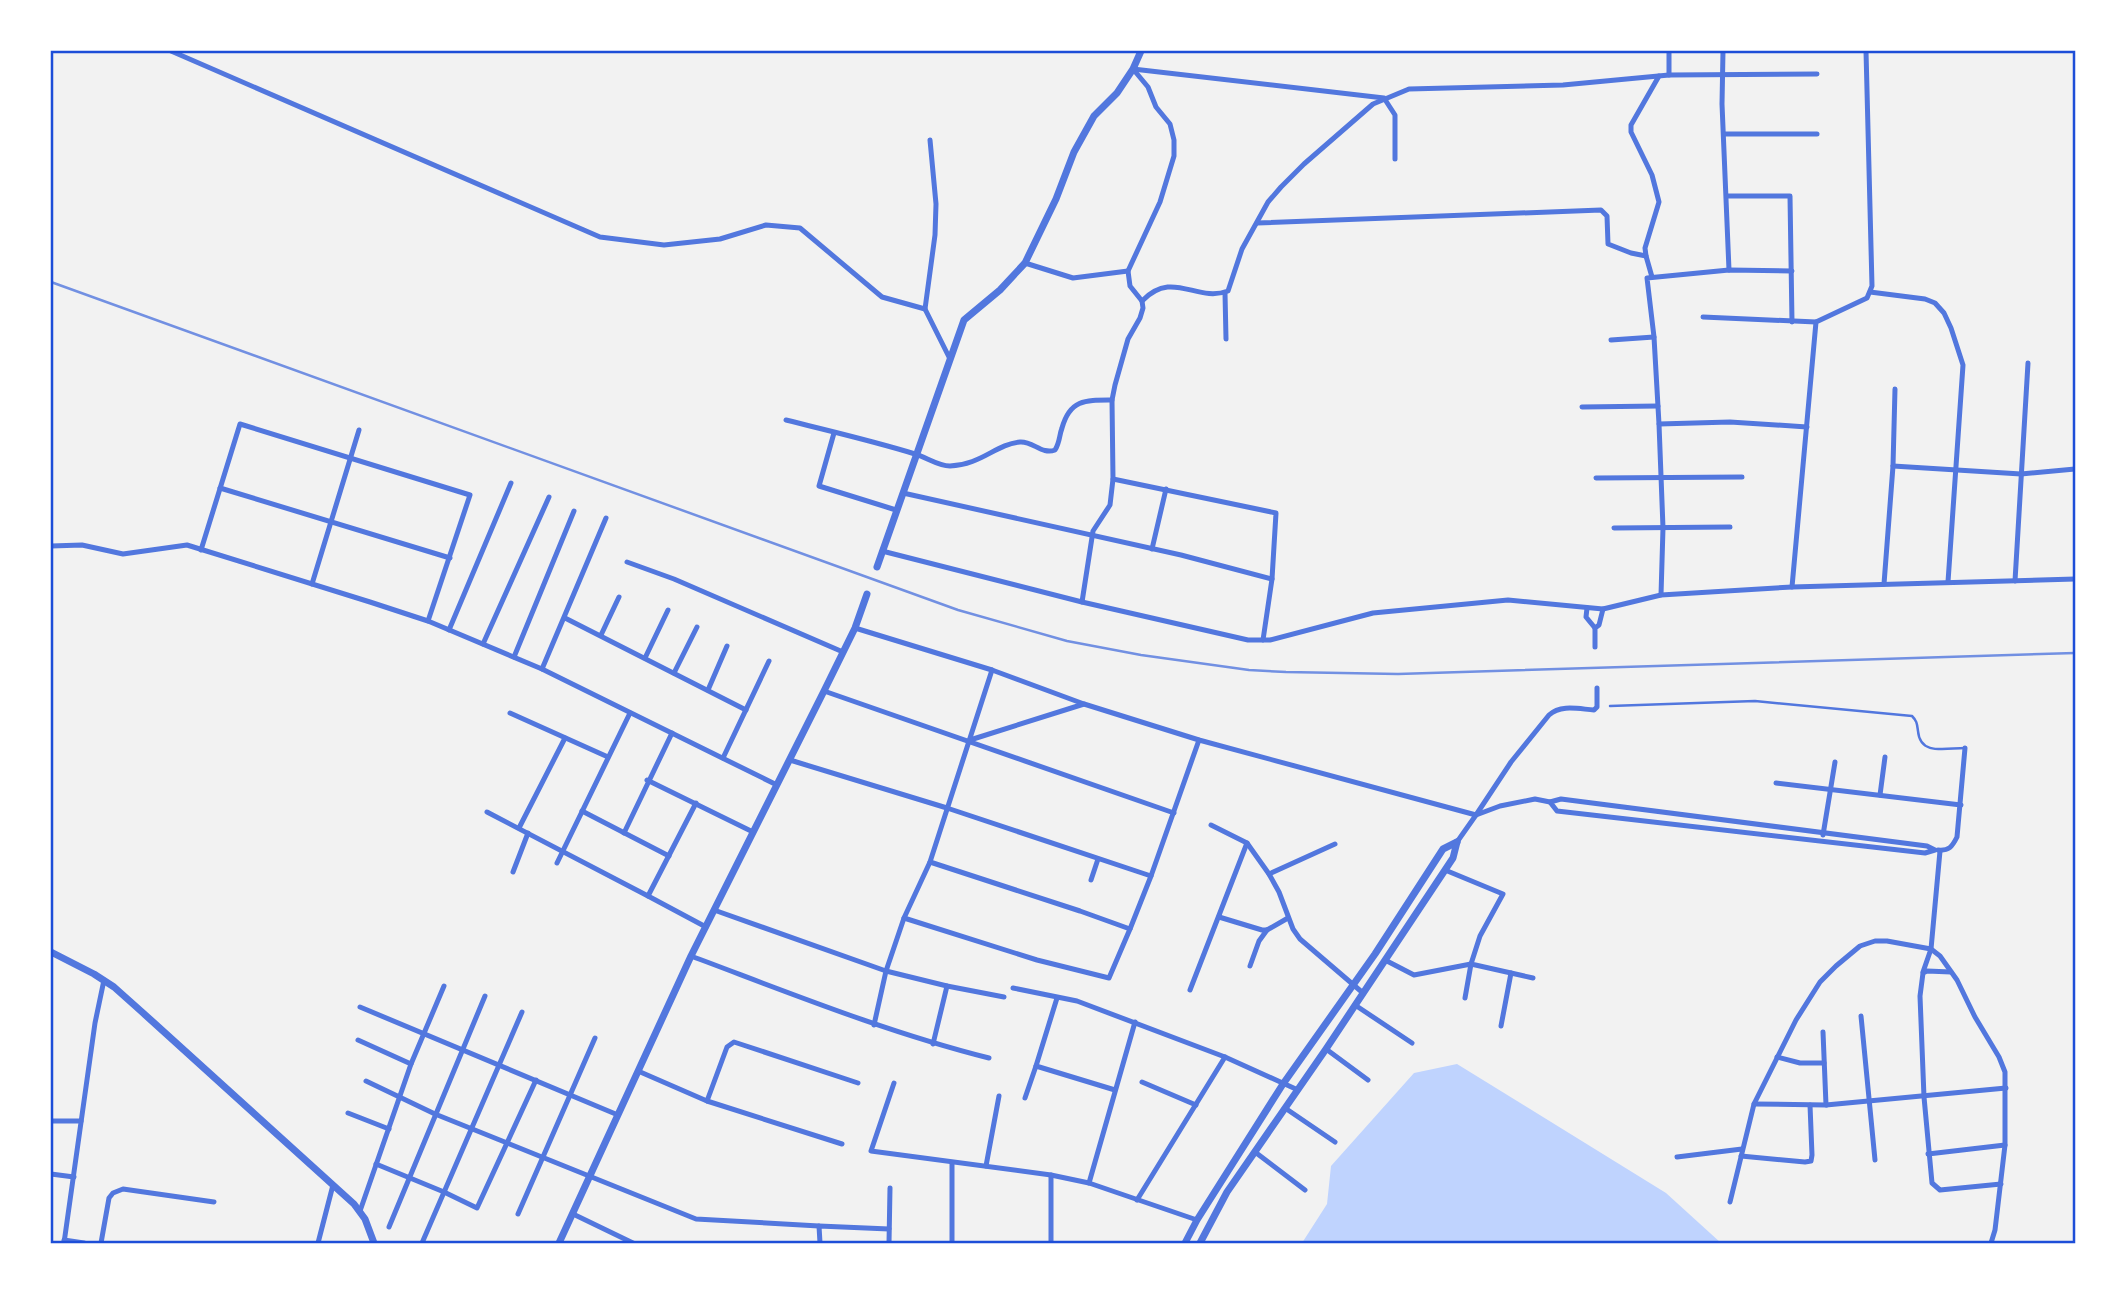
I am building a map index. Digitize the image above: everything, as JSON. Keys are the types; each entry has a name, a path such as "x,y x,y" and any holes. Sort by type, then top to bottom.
{"street":[{"path":"171,51 600,237 664,245 720,239 766,225 800,228 882,297 925,309"},
{"path":"877,567 964,320 1000,290 1025,263 1056,199 1074,152 1094,116 1118,93 1141,51"},
{"path":"1669,51 1670,75"},
{"path":"1723,51 1729,270"},
{"path":"1703,317 1816,322 1867,298 1872,286 1866,51"},
{"path":"1133,69 1384,98"},
{"path":"1082,602 1093,531 1110,505 1113,478 1112,400 1128,339 1143,308 1142,301 1130,286 1128,271 1160,202 1174,156 1170,124 1156,107 1148,87 1133,69"},
{"path":"1142,301 1159,287 1173,286 1224,293 1230,289 1242,249 1268,202 1304,164 1373,104 1409,89 1563,85 1723,73 1817,74"},
{"path":"1652,276 1646,256 1647,240 1659,202 1652,175 1631,132 1631,125 1659,76"},
{"path":"1384,98 1395,115 1395,159"},
{"path":"1725,134 1817,134"},
{"path":"930,140 936,204 935,234 925,309 950,359"},
{"path":"1727,197 1790,196 1792,322"},
{"path":"1257,223 1601,210 1607,216 1608,244 1646,256"},
{"path":"1025,263 1073,278 1128,271"},
{"path":"1661,595 1662,478 1654,337 1647,278 1729,270 1792,271"},
{"path":"1870,292 1925,299 1935,303 1948,320 1963,365 1948,582"},
{"path":"1224,293 1226,339"},
{"path":"1792,587 1816,322"},
{"path":"1611,340 1654,337"},
{"path":"2015,580 2028,363"},
{"path":"1884,584 1893,466 1895,389"},
{"path":"786,420 917,454 946,466 970,464 1001,447 1017,442 1028,443 1050,452 1055,450 1059,443 1066,418 1077,403 1086,400 1112,400"},
{"path":"1582,407 1658,406"},
{"path":"1659,424 1730,422 1807,427"},
{"path":"201,550 240,424 470,495 428,621"},
{"path":"312,584 359,430"},
{"path":"834,433 819,486 896,510"},
{"path":"1893,466 2021,474 2075,469"},
{"path":"1596,478 1742,477"},
{"path":"1113,478 1276,513 1272,579 1263,640"},
{"path":"449,630 511,483"},
{"path":"220,488 450,558"},
{"path":"1152,549 1166,489"},
{"path":"902,492 1272,579"},
{"path":"483,644 549,497"},
{"path":"514,657 574,511"},
{"path":"542,669 606,518"},
{"path":"1614,528 1730,527"},
{"path":"51,546 82,545 123,554 195,546 428,621 542,669 777,785"},
{"path":"882,551 1082,602 1248,640 1270,640 1373,613 1508,600 1603,609 1661,595 1792,587 2075,579"},
{"path":"627,562 674,579 843,652"},
{"path":"559,1243 691,956 855,628 867,594"},
{"path":"601,635 619,597"},
{"path":"1587,608 1586,617 1595,628 1595,647"},
{"path":"1595,628 1599,625 1603,609"},
{"path":"645,658 668,610"},
{"path":"565,618 746,710"},
{"path":"674,673 697,627"},
{"path":"855,628 992,670 1084,704 1199,740 1476,815 1500,806 1535,799 1550,802 1561,799 1927,846 1937,850"},
{"path":"708,690 727,646"},
{"path":"723,758 769,662"},
{"path":"874,1025 886,971 904,918 930,862 992,670"},
{"path":"1200,1243 1227,1192 1453,858 1457,842 1511,762 1554,710 1591,710 1597,707 1597,688"},
{"path":"824,691 1174,813"},
{"path":"969,740 1084,704"},
{"path":"510,713 608,757"},
{"path":"557,863 630,713"},
{"path":"624,833 672,733"},
{"path":"519,828 565,738"},
{"path":"904,918 1037,960 1109,978 1151,876 1199,740"},
{"path":"1550,802 1557,811 1925,853 1947,850 1957,837 1965,748"},
{"path":"1880,795 1885,758"},
{"path":"790,760 947,808 1151,876"},
{"path":"1822,842 1835,762"},
{"path":"648,780 753,832"},
{"path":"1776,783 1961,805"},
{"path":"648,896 696,803"},
{"path":"582,811 669,856"},
{"path":"487,812 706,927"},
{"path":"1756,834 1758,824"},
{"path":"1211,825 1247,843 1269,873 1300,939 1363,993"},
{"path":"513,872 528,833"},
{"path":"1185,1243 1283,1084 1355,984 1443,849 1457,842"},
{"path":"1190,990 1247,843"},
{"path":"1269,873 1335,844"},
{"path":"1937,850 1931,949 1923,973 1920,996 1924,1097 1932,1183 1940,1190 2001,1184"},
{"path":"1091,880 1098,859"},
{"path":"930,862 1130,929"},
{"path":"1445,870 1503,894 1480,936 1471,964 1465,998"},
{"path":"714,910 886,971 1004,997"},
{"path":"1219,916 1256,929 1268,930"},
{"path":"1250,966 1259,941 1268,930 1289,918"},
{"path":"1730,1202 1754,1104 1796,1020 1820,982 1860,946 1875,941 1887,941 1931,949 1940,956 2005,1072 2005,1145 1995,1230 1991,1243"},
{"path":"51,952 104,980 133,1003 360,1211 373,1243"},
{"path":"691,956 874,1025 989,1058"},
{"path":"1384,960 1414,975 1471,964 1533,978"},
{"path":"1923,973 1951,972"},
{"path":"1501,1026 1511,974"},
{"path":"84,1243 64,1242 95,1023 104,980"},
{"path":"360,1211 411,1064 444,986"},
{"path":"933,1044 947,986"},
{"path":"1013,988 1077,1001 1225,1058 1297,1090"},
{"path":"389,1227 485,996"},
{"path":"1025,1098 1057,998"},
{"path":"1355,1005 1412,1044"},
{"path":"360,1007 618,1115"},
{"path":"422,1243 522,1012"},
{"path":"1861,1016 1875,1160"},
{"path":"1089,1183 1135,1022"},
{"path":"1823,1032 1826,1105"},
{"path":"518,1214 595,1038"},
{"path":"358,1040 411,1064"},
{"path":"707,1101 727,1047 734,1042 858,1083"},
{"path":"1326,1049 1368,1080"},
{"path":"1777,1057 1800,1063 1824,1063"},
{"path":"1137,1200 1225,1058"},
{"path":"1036,1066 1115,1090"},
{"path":"638,1071 707,1101 842,1144"},
{"path":"376,1164 409,1176 477,1208 536,1080"},
{"path":"366,1081 435,1114 696,1219 889,1228"},
{"path":"1142,1082 1196,1105"},
{"path":"894,1083 871,1151 1051,1175 1089,1183 1197,1220"},
{"path":"1754,1104 1826,1105 2006,1088"},
{"path":"986,1166 999,1096"},
{"path":"1677,1157 1741,1152 1811,1161 1810,1105"},
{"path":"1285,1108 1335,1142"},
{"path":"348,1113 389,1129"},
{"path":"51,1121 81,1121"},
{"path":"1928,1154 2005,1145"},
{"path":"1255,1152 1305,1191"},
{"path":"952,1163 952,1243"},
{"path":"51,1174 74,1177"},
{"path":"1051,1175 1051,1243"},
{"path":"318,1243 333,1185"},
{"path":"889,1243 890,1188"},
{"path":"101,1243 109,1198 122,1189 214,1202"},
{"path":"573,1213 633,1243"},
{"path":"819,1226 820,1243"}],"lane":[{"path":"1610,706 1755,701 1912,716 1917,721 1922,745 1928,748 1965,748"}],"water":[{"path":"1457,1064 1666,1193 1721,1243 1302,1243 1327,1204 1331,1166 1414,1073"}],"railway":[{"path":"51,282 958,610 1067,641 1141,655 1249,670 1398,674 2075,653"}]}
